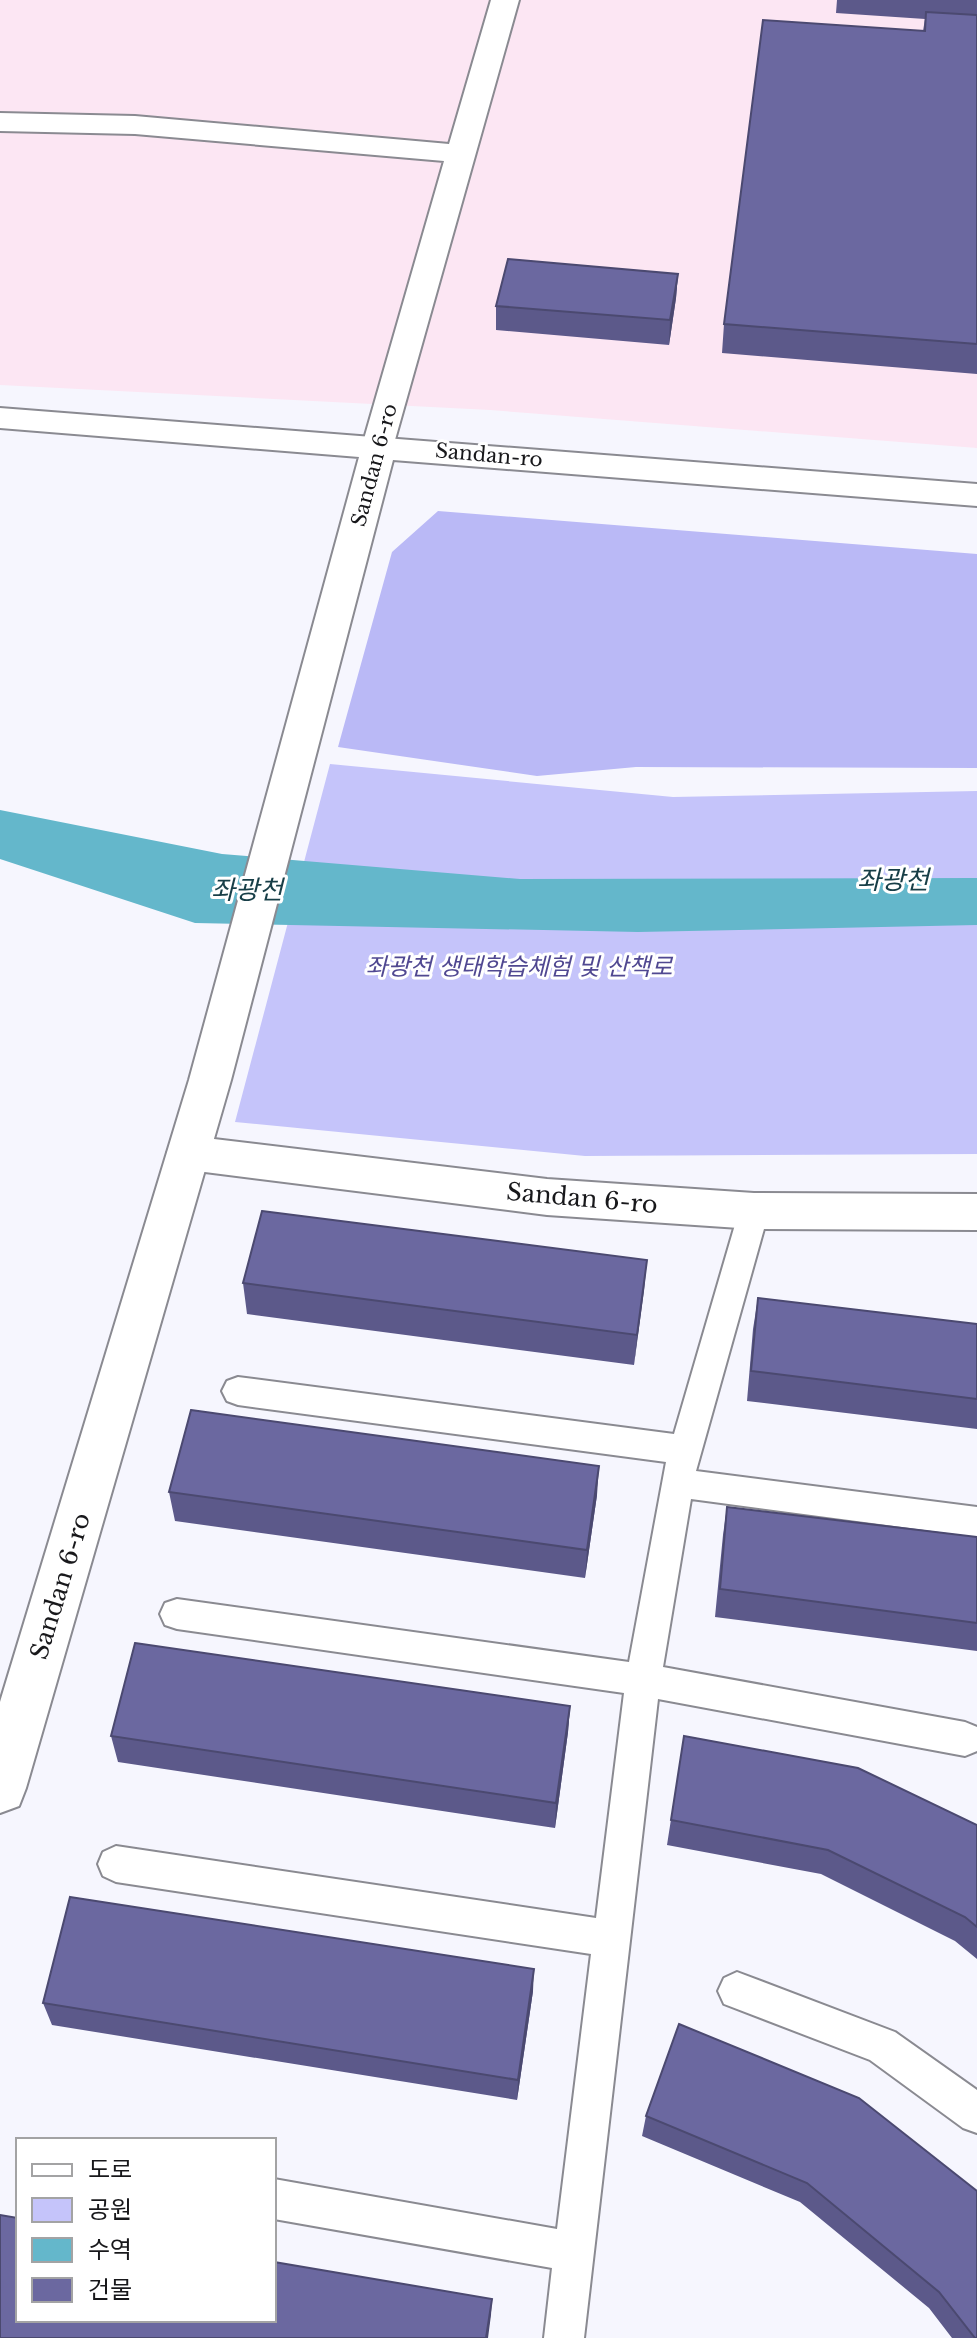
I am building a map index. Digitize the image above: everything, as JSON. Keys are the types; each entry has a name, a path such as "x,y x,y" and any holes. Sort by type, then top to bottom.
{"street":[{"name":"Sandan 6-ro","path":"0,1788 217,1054 379,446 505,0"},
{"path":"0,122 135,125 462,154"},
{"name":"Sandan-ro","path":"0,418 977,495"},
{"name":"Sandan 6-ro","path":"189,1153 547,1197 754,1211 977,1212"}],"lane":[{"path":"564,2338 643,1680 681,1466 754,1211"},
{"path":"238,1391 681,1466 977,1522"},
{"path":"177,1614 643,1680 965,1739"},
{"path":"116,1864 612,1939"},
{"path":"737,1991 882,2045 977,2114"},
{"path":"276,2199 575,2252"}],"shaded area":[{"path":"0,0 977,0 977,448 490,410 0,385"},
{"path":"438,511 977,554 977,768 636,767 537,776 338,747 392,552"}],"green space":[{"name":"좌광천 생태학습체험 및 산책로","path":"330,764 673,797 977,791 977,1154 585,1156 235,1122"}],"water":[{"name":"좌광천","path":"0,810 222,854 520,879 977,878 977,925 638,932 195,923 0,859"}],"building":[{"path":"926,12 977,15 977,344 724,324 763,20 925,31"},
{"path":"508,259 678,274 670,320 496,306"},
{"path":"262,1211 647,1260 637,1335 243,1283"},
{"path":"758,1298 977,1324 977,1399 751,1371"},
{"path":"191,1410 599,1466 587,1550 169,1492"},
{"path":"727,1507 977,1537 977,1623 720,1589"},
{"path":"135,1643 570,1706 556,1803 111,1736"},
{"path":"684,1736 858,1768 977,1825 977,1927 965,1917 828,1850 671,1820"},
{"path":"70,1897 534,1969 518,2080 43,2003"},
{"path":"679,2024 859,2098 977,2191 977,2338 939,2292 807,2183 646,2116"},
{"path":"0,2215 16,2218 16,2322 276,2322 276,2262 492,2299 486,2338 0,2338"}]}
